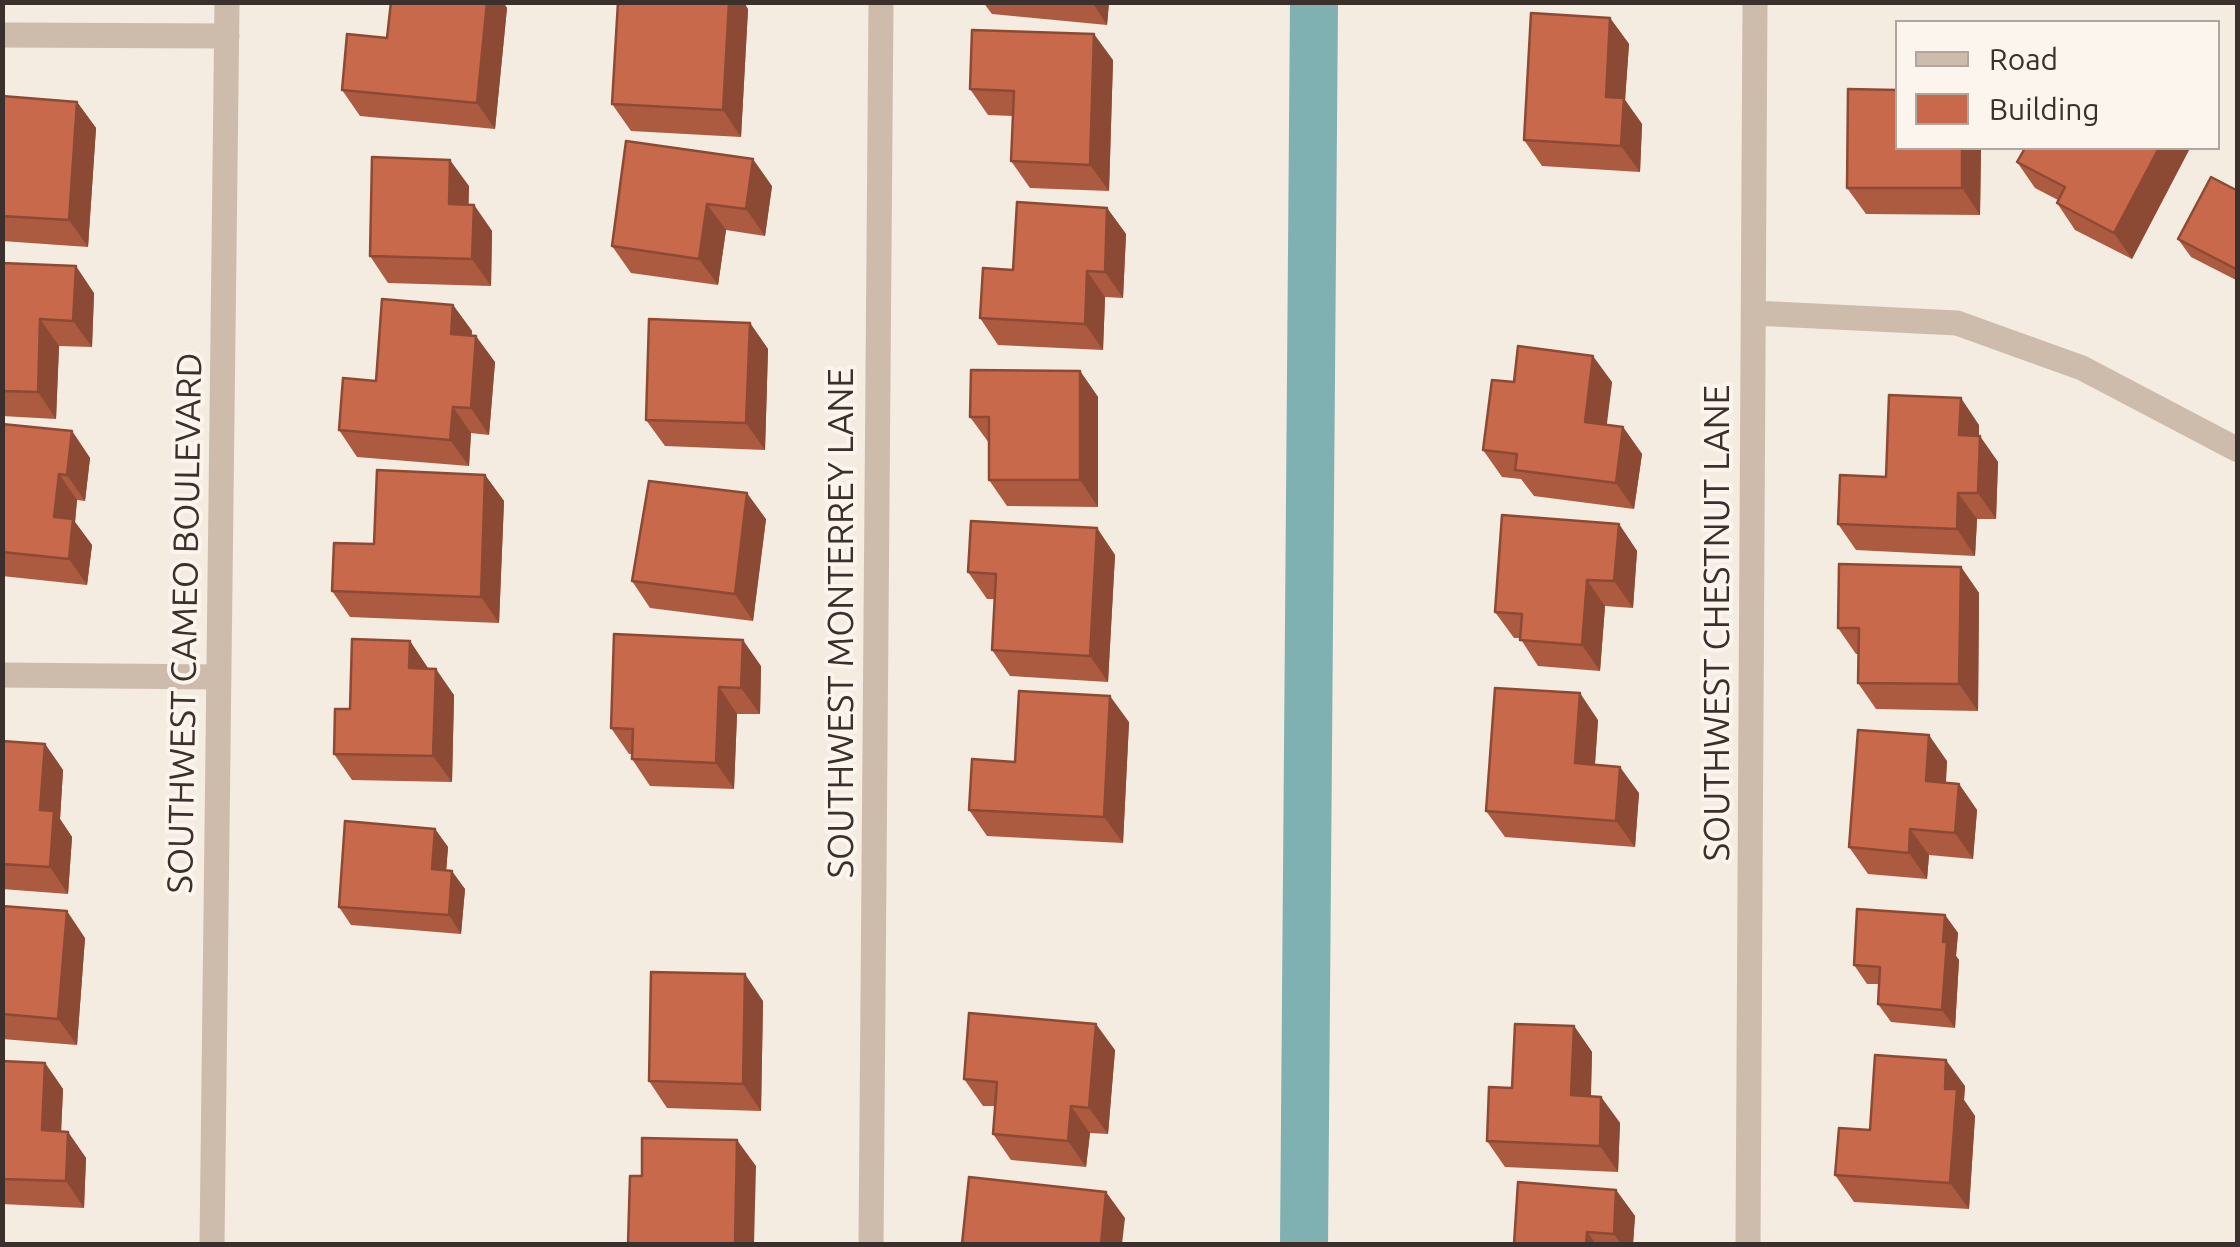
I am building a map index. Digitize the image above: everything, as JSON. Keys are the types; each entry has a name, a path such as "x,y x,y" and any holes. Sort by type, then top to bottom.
{"street":[{"name":"SOUTHWEST CAMEO BOULEVARD","path":"212,1244 227,2"},
{"name":"SOUTHWEST MONTERREY LANE","path":"871,1244 882,2"},
{"name":"SOUTHWEST CHESTNUT LANE","path":"1748,1244 1756,2"},
{"path":"2,34 227,36"},
{"path":"1754,313 1957,323 2082,368 2238,450"},
{"path":"2,676 219,677"}],"building":[{"path":"391,2 487,2 477,103 342,90 347,34 387,38"},
{"path":"618,2 729,2 723,110 612,104"},
{"path":"1531,13 1610,18 1606,97 1624,98 1621,146 1524,140"},
{"path":"972,30 1094,34 1090,165 1011,161 1014,91 970,89"},
{"path":"1848,89 1895,90 1895,150 1962,150 1962,188 1847,188"},
{"path":"2,96 77,102 69,220 2,216"},
{"path":"626,141 753,159 746,209 707,204 699,259 612,246"},
{"path":"2024,150 2158,150 2114,233 2057,203 2065,187 2017,162"},
{"path":"372,157 450,160 449,204 474,205 472,259 370,256"},
{"path":"2211,177 2238,191 2238,270 2178,239"},
{"path":"1017,202 1107,208 1105,272 1087,271 1085,324 980,318 983,268 1013,270"},
{"path":"2,263 76,266 73,321 40,319 38,392 2,391"},
{"path":"382,299 453,305 451,334 476,336 471,408 453,407 450,440 339,430 343,378 376,381"},
{"path":"649,319 750,323 746,423 646,420"},
{"path":"1518,346 1593,356 1585,422 1623,427 1616,483 1515,470 1517,454 1483,450 1492,380 1514,382"},
{"path":"971,370 1080,371 1080,480 989,480 989,417 970,417"},
{"path":"1889,395 1961,398 1959,435 1980,436 1978,493 1958,493 1957,529 1838,524 1840,475 1886,477"},
{"path":"2,424 72,431 67,475 59,474 54,517 73,519 69,559 2,552"},
{"path":"377,470 485,475 481,597 332,591 334,543 374,544"},
{"path":"649,481 747,493 735,594 632,581"},
{"path":"1502,515 1619,524 1614,581 1587,580 1582,645 1520,640 1522,614 1495,612"},
{"path":"971,521 1097,528 1090,656 992,650 996,574 968,572"},
{"path":"1839,564 1961,567 1959,684 1858,683 1859,628 1838,628"},
{"path":"614,634 743,640 741,688 719,687 716,763 632,759 633,729 611,728"},
{"path":"352,639 410,641 409,668 436,669 433,756 334,754 335,709 350,709"},
{"path":"1495,688 1580,693 1575,763 1620,767 1616,821 1486,811"},
{"path":"1019,691 1110,696 1104,817 969,810 972,759 1015,762"},
{"path":"1858,730 1929,735 1926,781 1959,784 1955,833 1910,829 1909,853 1849,847"},
{"path":"2,741 45,744 40,810 54,811 50,867 2,864"},
{"path":"345,821 435,829 432,869 452,871 449,915 339,907"},
{"path":"2,906 67,911 58,1019 2,1014"},
{"path":"1857,909 1945,915 1942,1010 1878,1004 1880,967 1854,965"},
{"path":"651,972 745,974 743,1084 649,1081"},
{"path":"969,1013 1096,1024 1089,1108 1071,1106 1068,1141 993,1134 997,1082 964,1079"},
{"path":"1515,1024 1574,1026 1571,1095 1601,1097 1600,1146 1487,1141 1489,1087 1512,1088"},
{"path":"1875,1055 1946,1060 1945,1089 1957,1089 1950,1183 1835,1175 1839,1128 1870,1130"},
{"path":"2,1061 45,1063 42,1130 68,1132 66,1181 2,1179"},
{"path":"642,1138 737,1140 735,1244 628,1244 630,1176 642,1176"},
{"path":"969,1177 1106,1192 1101,1244 962,1244"},
{"path":"1518,1182 1616,1190 1614,1234 1587,1232 1586,1244 1514,1244"}],"waterway":[{"path":"1304,1244 1314,2"}]}
